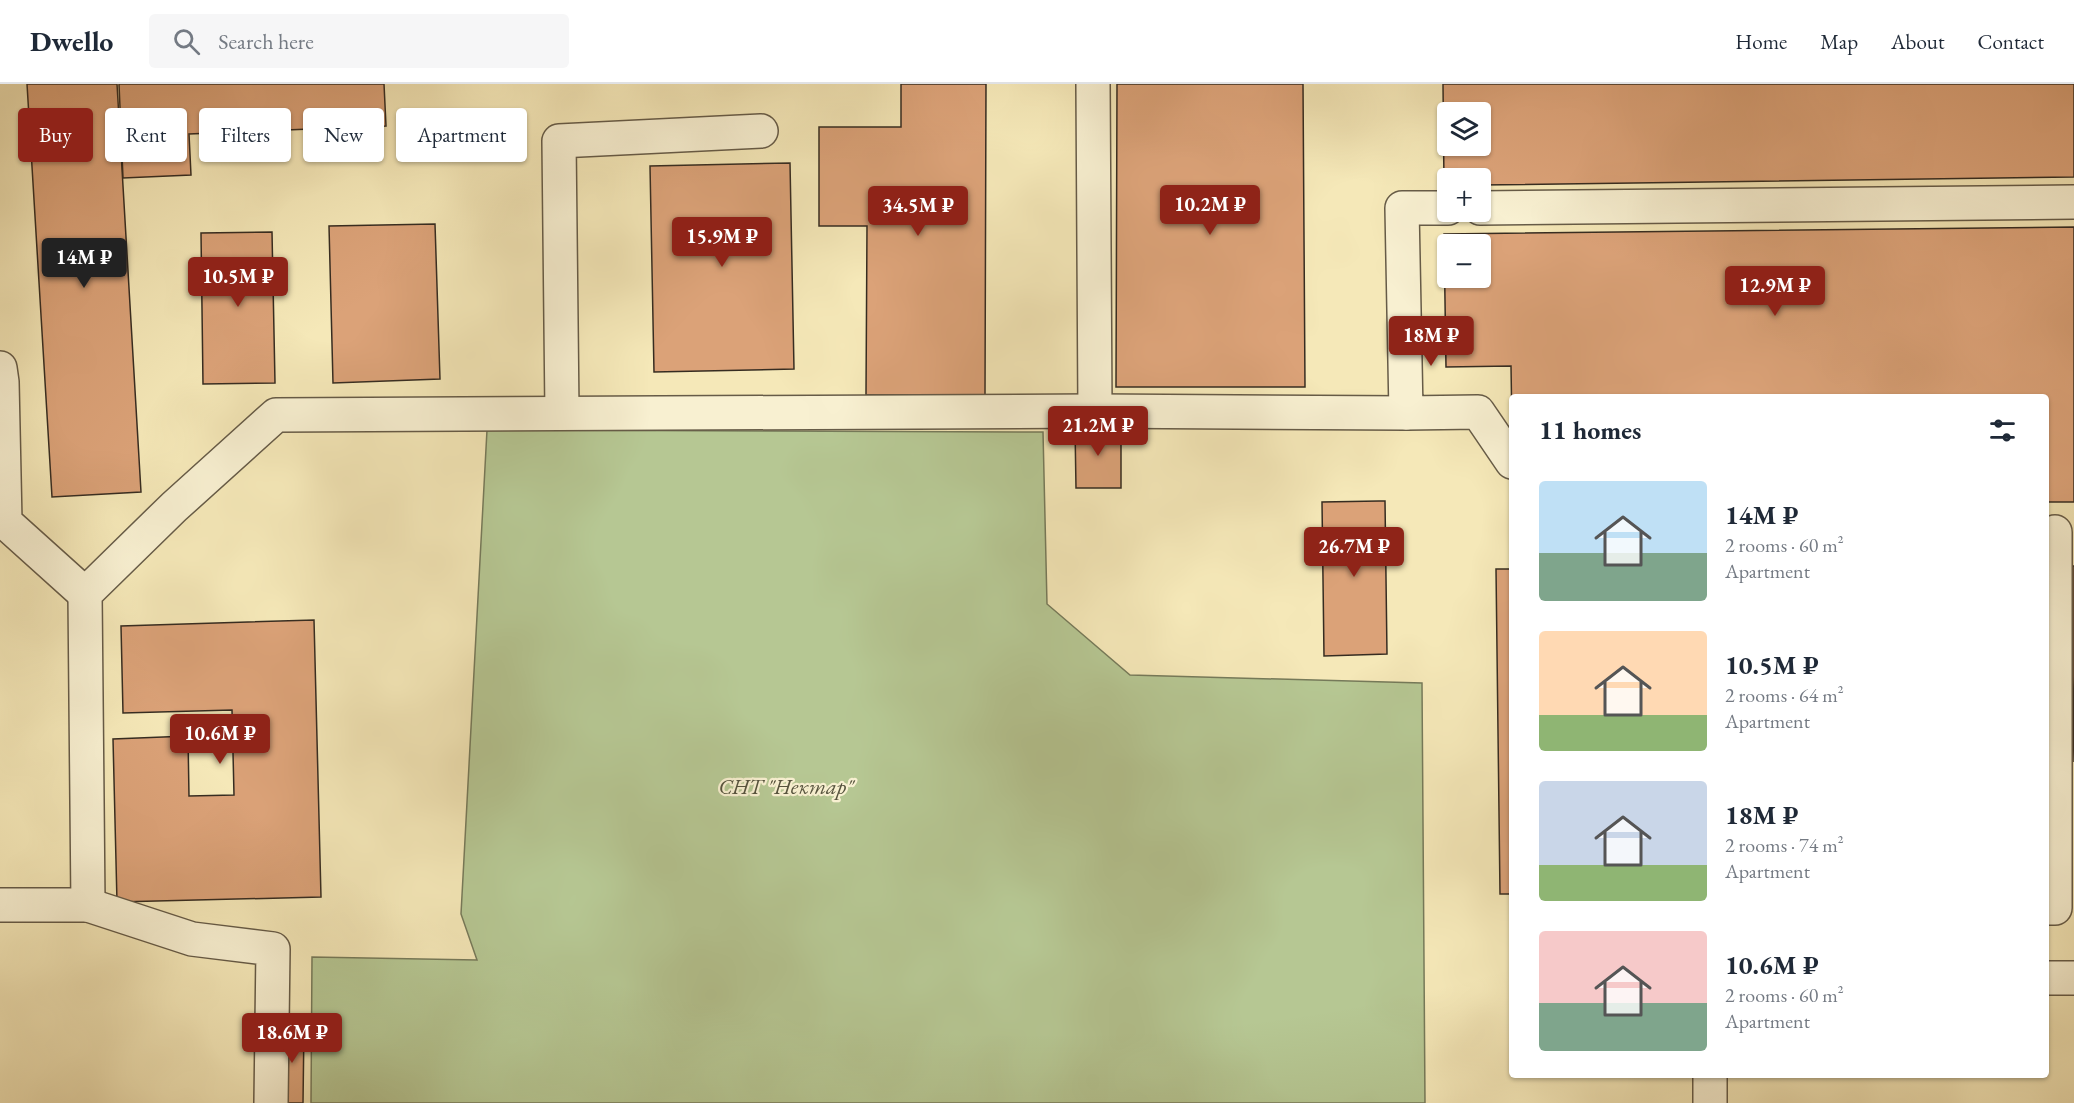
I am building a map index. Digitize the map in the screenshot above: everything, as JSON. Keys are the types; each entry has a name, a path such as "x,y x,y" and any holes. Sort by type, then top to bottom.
{"street":[{"path":"1093,84 1095,411"},
{"path":"562,413 559,141 761,131"},
{"path":"1491,208 2074,202"},
{"path":"1406,413 1402,208 1437,208"},
{"path":"0,368 5,522 85,594"},
{"path":"88,905 85,594 174,507 276,415 1095,411 1478,412 1509,458"},
{"path":"2049,908 2055,908 2058,532"},
{"path":"0,905 88,905 192,939 273,949 271,1103"},
{"path":"2049,978 2074,978"},
{"path":"1710,1078 1710,1103"}],"green space":[{"name":"СНТ \"Нектар\"","path":"487,430 1043,432 1047,604 1130,675 1422,683 1425,1103 311,1103 312,957 477,960 461,914"}],"building":[{"path":"27,84 117,84 118,108 105,108 105,162 122,162 141,492 52,497 32,162 93,162 93,108 28,108"},
{"path":"119,84 384,84 386,126 384,126 384,108 303,108 303,129 291,130 291,108 199,108 199,134 189,134 191,175 123,178 122,162 187,162 187,108 120,108"},
{"path":"901,84 986,84 985,395 866,395 867,226 819,226 819,127 901,127"},
{"path":"1117,84 1303,84 1305,387 1116,387"},
{"path":"1443,84 2074,84 2074,177 1491,185 1491,168 1444,168 1444,156 1491,156 1491,102 1443,102"},
{"path":"790,163 794,369 654,372 650,166"},
{"path":"435,224 440,379 333,383 329,226"},
{"path":"2074,227 2074,502 2049,502 2049,394 1511,394 1511,366 1446,367 1445,288 1491,288 1491,234 1444,234"},
{"path":"272,232 275,383 203,384 201,233"},
{"path":"1075,427 1121,427 1121,488 1076,488"},
{"path":"1385,501 1387,654 1324,656 1322,502"},
{"path":"2070,566 2074,566 2074,762"},
{"path":"1496,569 1509,569 1509,894 1500,894"},
{"path":"314,620 321,897 117,902 113,739 188,736 189,796 234,795 232,710 123,713 121,626"},
{"path":"304,1026 303,1103 281,1103 281,1027"}]}
